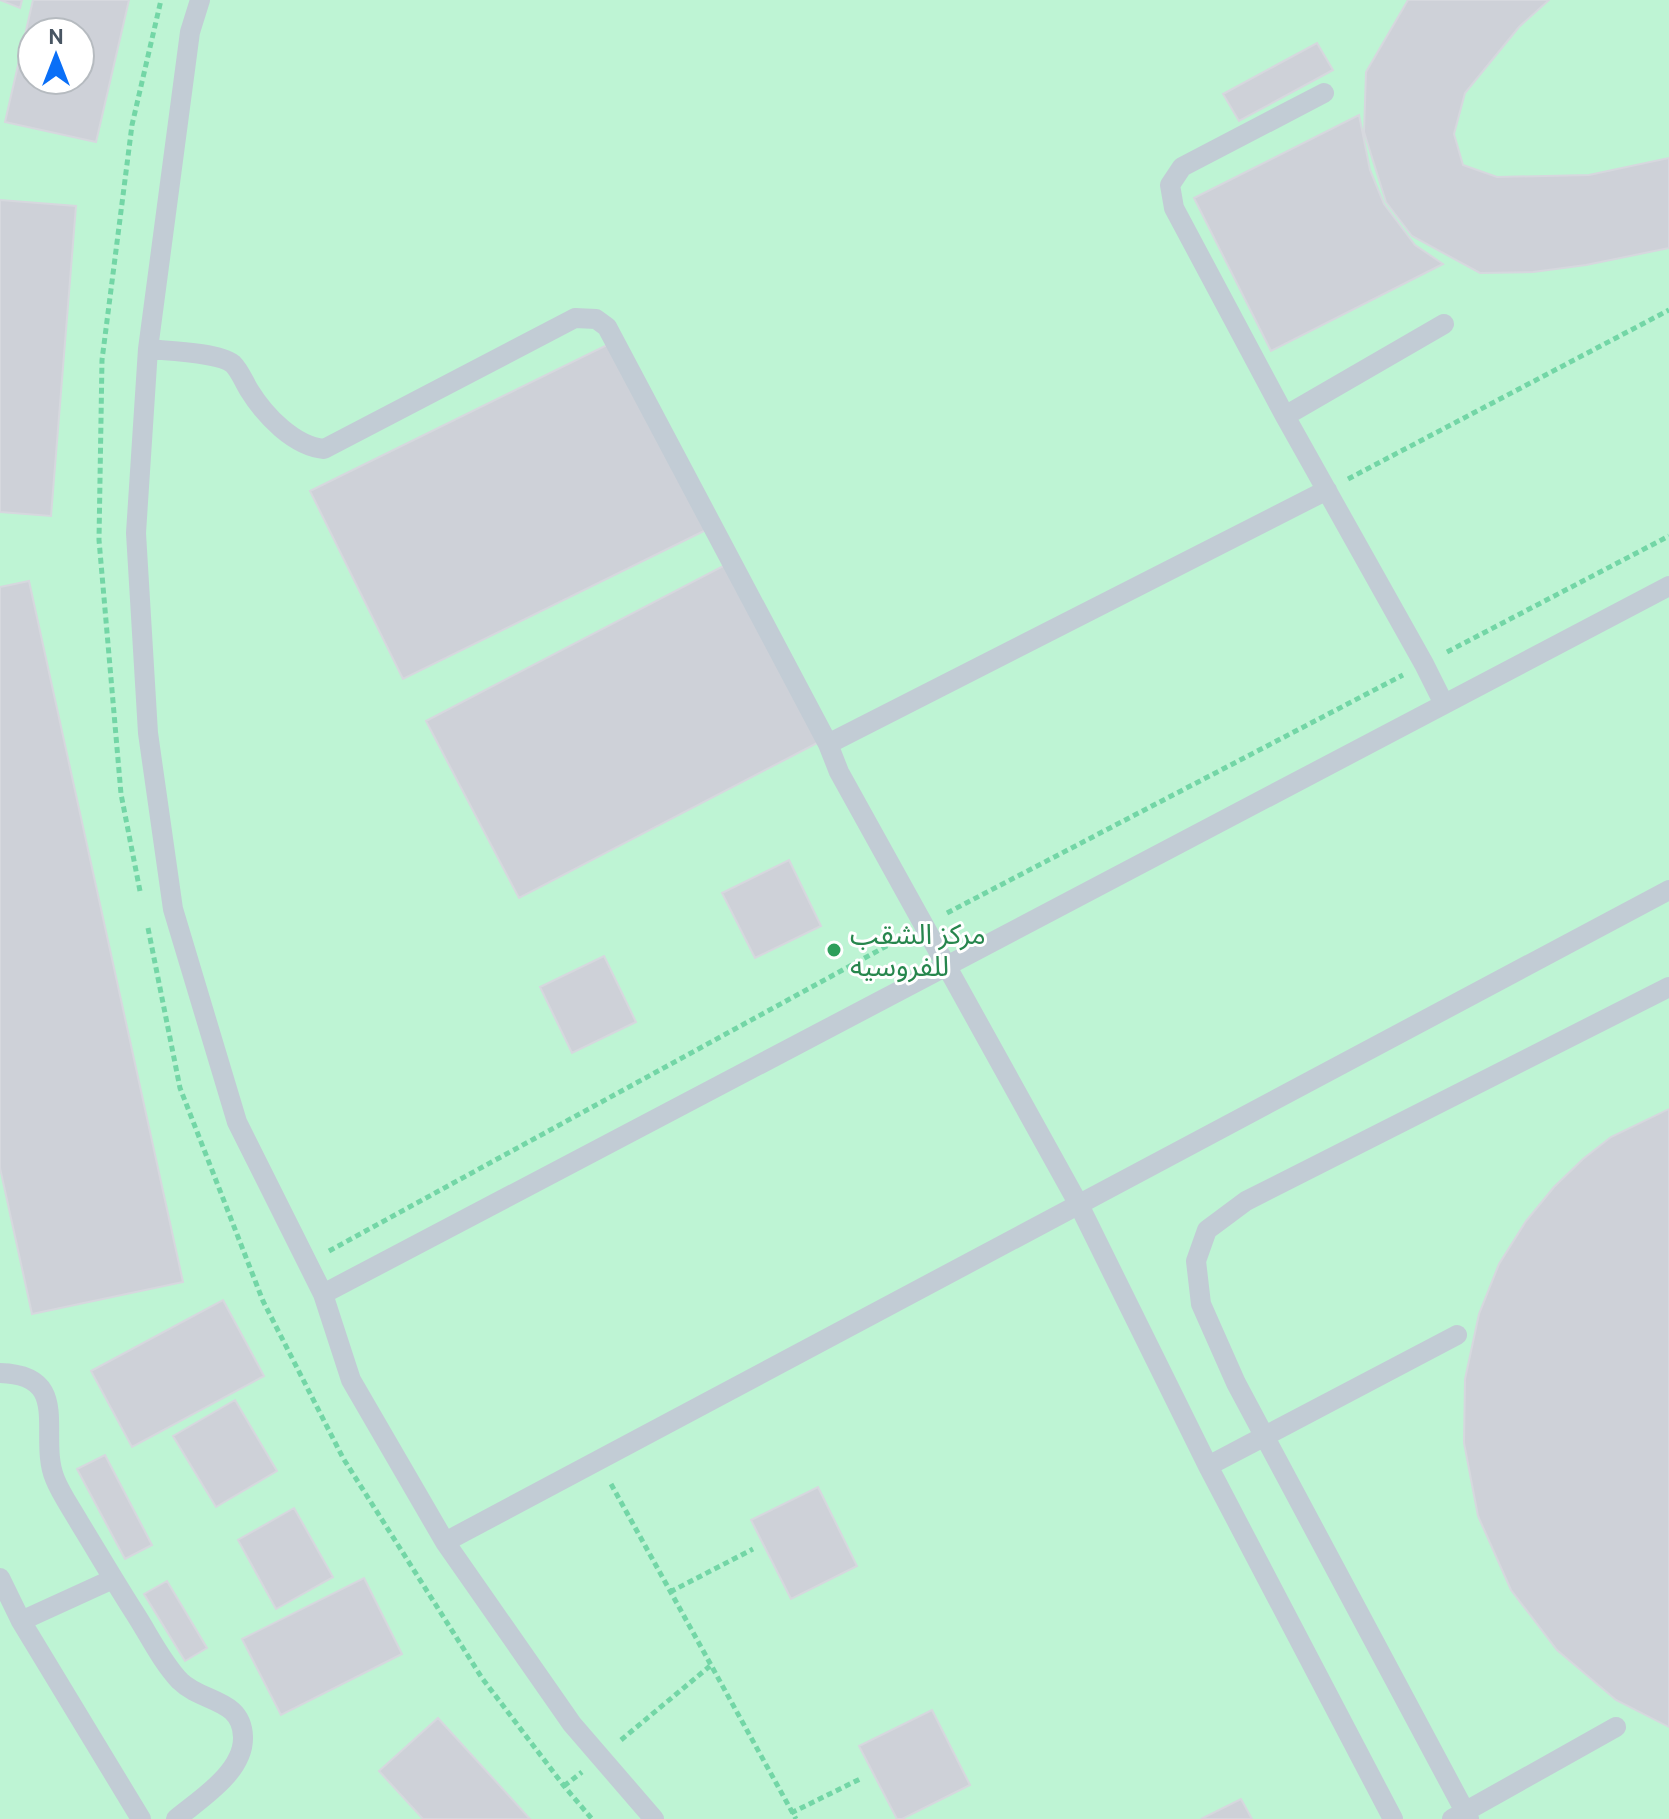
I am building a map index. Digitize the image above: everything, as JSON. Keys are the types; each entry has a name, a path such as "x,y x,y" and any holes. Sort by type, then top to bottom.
{"lane":[{"path":"200,0 190,32 148,349 136,533 148,733 173,909 237,1122 323,1294 351,1380 445,1542 572,1724 654,1819"},
{"path":"1324,93 1182,167 1170,185 1174,208 1444,704"},
{"path":"148,349 221,358 232,363 250,392 272,418 302,445 324,449 575,318 596,319 607,327 828,744 839,772 1079,1205 1208,1466 1393,1819"},
{"path":"1285,416 1444,324"},
{"path":"828,744 1327,490"},
{"path":"323,1294 1669,586"},
{"path":"445,1542 1669,890"},
{"path":"1616,1727 1462,1816 1236,1383 1201,1304 1196,1261 1207,1230 1246,1201 1669,987"},
{"path":"1208,1466 1457,1335"},
{"path":"0,1373 16,1373 26,1377 45,1394 51,1412 49,1456 56,1481 173,1673 197,1693 225,1703 235,1711 241,1722 243,1746 238,1758 223,1779 176,1819"},
{"path":"0,1578 21,1621 141,1819"},
{"path":"21,1621 113,1579"}],"path":[{"path":"142,902 121,794 99,540 102,375 132,125 161,0"},
{"path":"1327,490 1669,310"},
{"path":"307,1263 924,925 1669,536"},
{"path":"146,918 180,1088 263,1301 343,1458 482,1678 592,1819"},
{"path":"598,1461 796,1819"},
{"path":"670,1592 753,1549"},
{"path":"564,1786 710,1666"},
{"path":"791,1813 860,1779"}],"green space":[{"name":"مركز الشقب للفروسيه","path":"0,0 1669,0 1669,1819 0,1819"}],"building":[{"path":"0,0 22,0 20,8"},
{"path":"33,0 129,0 96,142 5,122 16,74 16,96 96,96 96,16 29,16"},
{"path":"1408,0 1549,0 1519,27 1465,93 1454,134 1463,165 1497,177 1589,175 1669,158 1669,248 1586,265 1533,272 1480,273 1412,236 1386,202 1364,132 1366,72"},
{"path":"1317,43 1333,70 1239,121 1223,94"},
{"path":"1359,115 1370,170 1384,204 1415,245 1443,264 1271,351 1194,198"},
{"path":"0,200 76,206 51,516 0,512"},
{"path":"613,342 706,530 403,679 310,491"},
{"path":"727,564 821,741 519,898 426,721"},
{"path":"29,581 183,1282 32,1314 0,1168 0,587"},
{"path":"789,860 821,926 755,958 722,893"},
{"path":"604,956 636,1022 572,1053 540,987"},
{"path":"1669,1109 1669,1727 1616,1700 1557,1650 1511,1590 1478,1516 1464,1443 1465,1379 1479,1314 1499,1264 1526,1221 1583,1159 1611,1137"},
{"path":"223,1300 264,1376 132,1447 91,1371"},
{"path":"235,1400 277,1471 216,1507 173,1436"},
{"path":"105,1455 152,1545 125,1559 77,1469"},
{"path":"818,1487 857,1566 791,1599 751,1520"},
{"path":"294,1508 333,1577 276,1609 238,1540"},
{"path":"364,1578 402,1654 281,1715 242,1639"},
{"path":"167,1581 207,1648 185,1661 144,1594"},
{"path":"932,1710 970,1785 897,1819 859,1746"},
{"path":"438,1718 530,1819 423,1819 379,1771"},
{"path":"1241,1799 1252,1819 1201,1819"}],"place":[{"name":"مركز الشقب للفروسيه","path":"834,950"}]}
